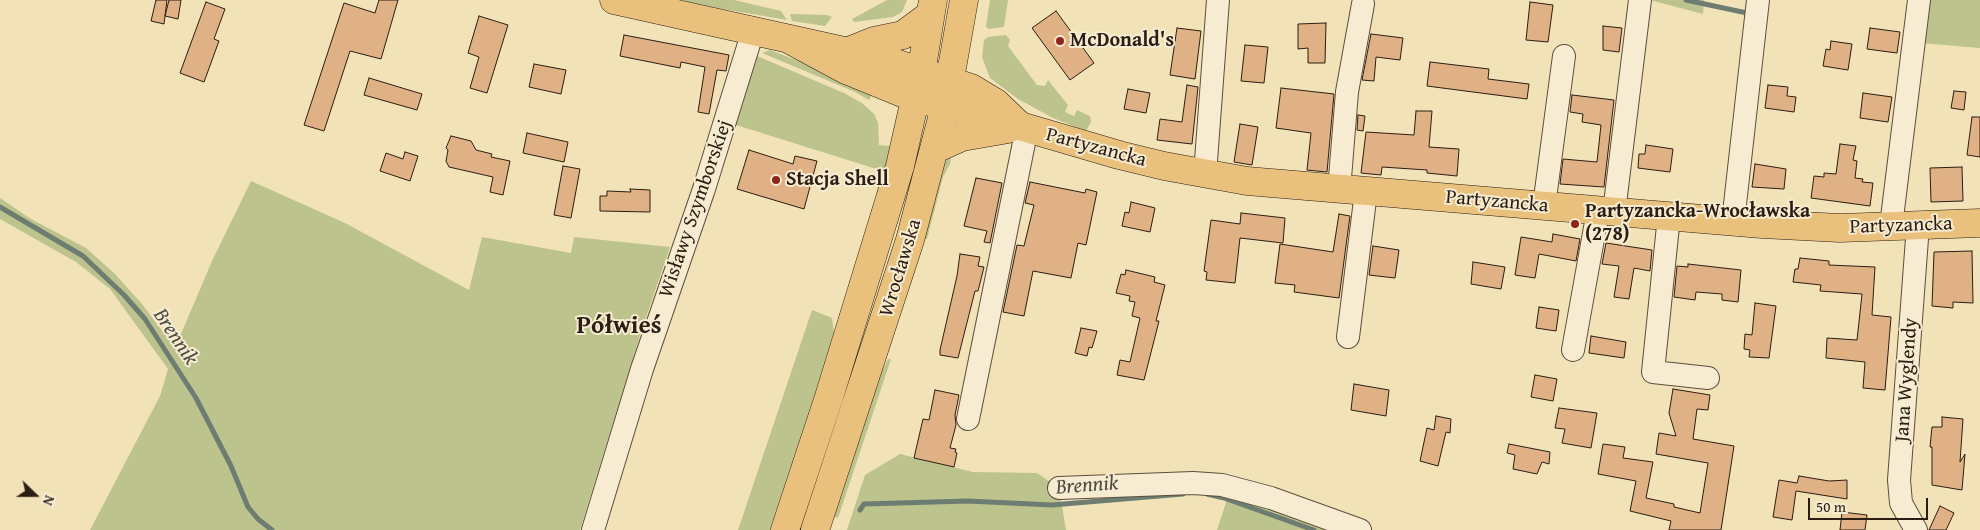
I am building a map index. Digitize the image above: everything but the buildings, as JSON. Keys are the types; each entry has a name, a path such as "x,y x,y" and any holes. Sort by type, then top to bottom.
{"main road":[{"path":"614,0 657,5 792,41 849,51 919,85"},
{"name":"Wrocławska","path":"815,530 902,266 948,95 964,0"},
{"path":"849,51 874,41 903,35 931,8"},
{"name":"Wrocławska","path":"785,530 900,166 919,85 931,8"},
{"path":"792,41 844,69 919,85"},
{"name":"Partyzancka","path":"919,85 948,95 988,120 1024,127 1119,155 1205,174 1247,181 1733,222 1840,228 1980,223"},
{"path":"935,148 962,137 1024,127"}],"street":[{"path":"1205,174 1218,0"},
{"path":"1573,350 1606,211 1640,0"},
{"path":"1733,222 1758,0"},
{"path":"1890,226 1919,0"},
{"path":"1339,190 1347,92 1363,4"},
{"name":"Wisławy Szymborskiej","path":"593,530 642,369 704,189 753,31"},
{"path":"1544,206 1564,56"},
{"path":"968,419 1024,127"},
{"path":"1348,337 1366,192"},
{"path":"1669,216 1653,372 1708,378"},
{"name":"Jana Wyglendy","path":"1916,530 1901,503 1900,480 1918,225"},
{"path":"1059,488 1193,483 1222,485 1271,498 1360,530"}],"green space":[{"path":"683,0 734,0 781,11 787,20 688,3"},
{"path":"887,0 907,0 902,12 893,17 854,22 852,19"},
{"path":"990,0 1008,0 1004,27 989,29 986,27"},
{"path":"1650,0 1704,0 1703,14"},
{"path":"1913,0 1980,0 1980,48 1909,42"},
{"path":"790,14 827,15 832,17 825,26 792,21"},
{"path":"1006,35 1010,40 1008,46 1037,85 1045,86 1048,80 1068,105 1065,112 1074,116 1077,110 1090,116 1091,122 1086,131 1053,118 1018,99 990,78 982,57 984,40 988,37"},
{"path":"770,50 843,78 873,93 869,100 855,92 762,53"},
{"path":"757,56 844,93 862,103 874,114 878,123 879,145 892,146 886,172 733,124 752,62"},
{"path":"947,155 951,159 950,164 943,177 927,239 922,238"},
{"path":"251,181 345,223 469,290 482,237 571,253 574,237 670,247 641,332 580,530 90,530 160,396 168,369 110,289 76,262 0,219 0,198 31,219 86,248 114,273 142,304 175,348 212,261"},
{"path":"812,310 832,318 835,338 772,530 738,530"},
{"path":"888,359 891,359 838,518 831,516 871,393"},
{"path":"900,454 973,472 1037,473 1059,488 1066,530 847,530 865,475"},
{"path":"1231,487 1360,530 1217,530"}],"waterway":[{"path":"1686,0 1747,13"},
{"name":"Brennik","path":"0,207 83,256 124,295 145,319 196,398 231,466 248,507 258,519 272,530"},
{"name":"Brennik","path":"860,510 864,504 968,501 1052,505 1183,494"},
{"name":"Brennik","path":"1207,494 1224,498 1314,530"}],"place":[{"name":"McDonald's","path":"1060,41"},
{"name":"Stacja Shell","path":"776,180"},
{"name":"Partyzancka-Wrocławska (278)","path":"1575,224"}],"district":[{"name":"Półwieś","path":"619,327"}]}
